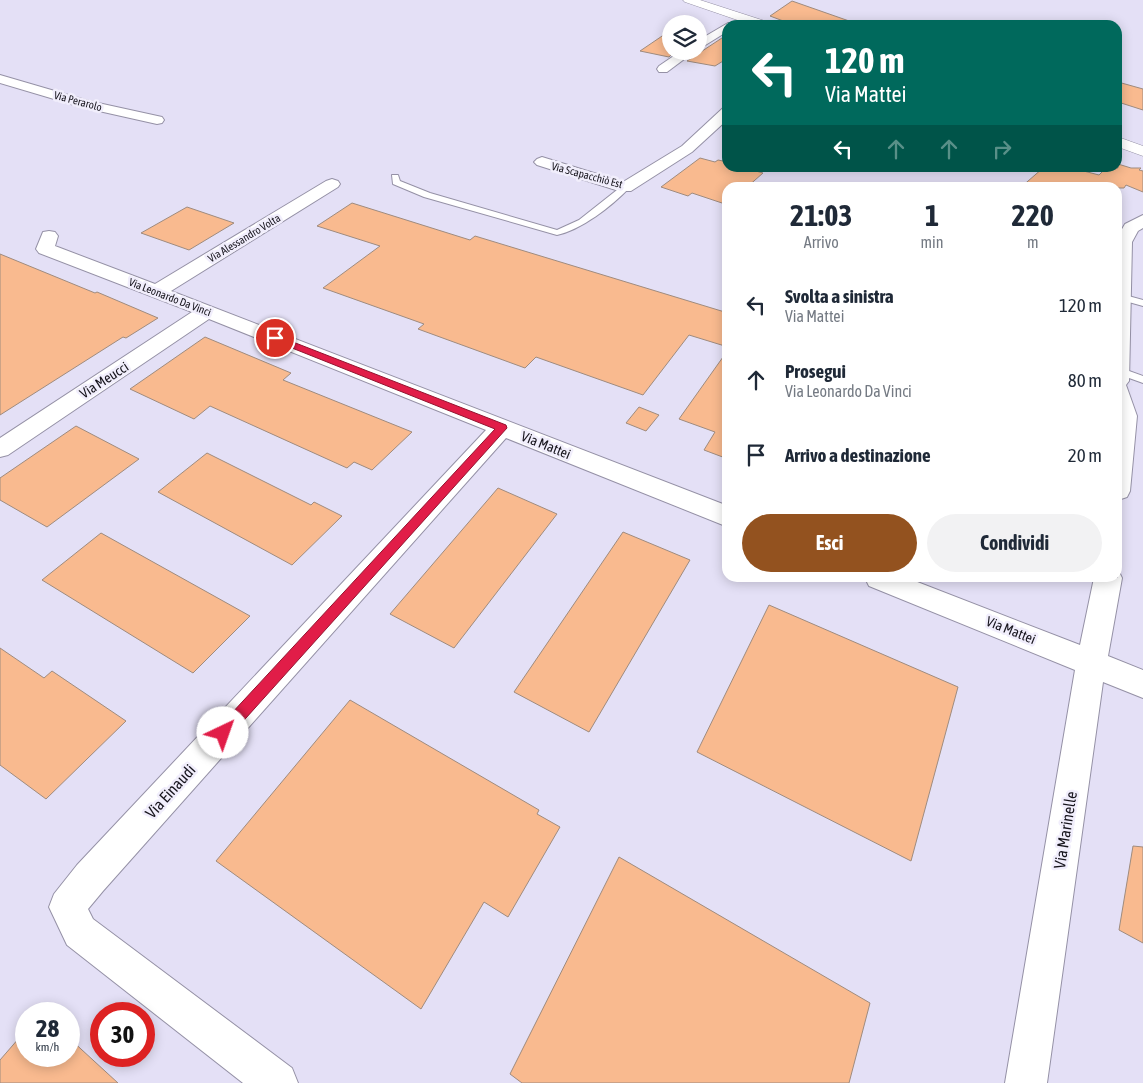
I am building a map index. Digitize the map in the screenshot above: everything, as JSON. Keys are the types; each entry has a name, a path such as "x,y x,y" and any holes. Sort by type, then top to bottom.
{"main road":[{"path":"689,0 749,20"},
{"path":"1122,143 1143,151"}],"street":[{"path":"721,11 714,15 714,17 722,21"},
{"path":"707,40 722,30"},
{"path":"663,69 676,60"},
{"name":"Via Perarolo","path":"0,79 86,104 156,120"},
{"name":"Via Scapacchiò Est","path":"542,162 625,188 687,149 722,117"},
{"name":"Via Alessandro Volta","path":"156,292 332,184"},
{"path":"1122,270 1123,242 1131,228 1143,220"},
{"name":"Via Leonardo Da Vinci","path":"49,236 45,250 308,351"},
{"name":"Via Meucci","path":"0,449 207,311"},
{"name":"Via Mattei","path":"308,351 722,515"},
{"path":"1122,398 1126,416 1122,454"},
{"name":"Via Einaudi","path":"277,1083 80,932 67,907 90,878 502,428"},
{"name":"Via Mattei","path":"889,582 1143,684"},
{"name":"Via Marinelle","path":"1026,1083 1091,662 1107,582"}],"lane":[{"path":"395,177 396,182 427,194 557,233 563,233 625,188"},
{"path":"1122,298 1143,303"},
{"path":"1122,381 1143,380"}],"building":[{"path":"792,1 846,20 781,20 770,16"},
{"path":"662,36 662,56 640,51"},
{"path":"722,38 722,62 715,66 687,61 707,60 707,48"},
{"path":"1122,83 1143,89 1143,110 1122,103"},
{"path":"700,158 715,162 722,161 722,172 763,173 753,182 722,182 722,203 692,193 688,196 661,187"},
{"path":"1122,165 1141,168 1139,170 1143,171 1143,192 1126,185 1122,188 1122,182 1027,182 1038,172 1087,172 1099,175 1102,172 1122,172"},
{"path":"352,203 470,240 475,236 722,311 722,345 689,335 643,395 536,357 525,368 418,329 424,324 323,288 380,246 317,226"},
{"path":"187,207 234,223 189,250 141,233"},
{"path":"0,254 158,318 126,338 123,337 0,415"},
{"path":"205,337 291,373 283,380 412,432 372,470 354,462 347,468 210,406 194,419 130,389"},
{"path":"722,358 722,457 704,450 715,432 679,419"},
{"path":"639,407 659,415 646,431 626,423"},
{"path":"76,426 139,459 47,527 0,500 0,478"},
{"path":"207,453 311,505 314,502 342,516 292,565 158,492"},
{"path":"498,488 557,514 454,648 390,614"},
{"path":"623,532 690,560 589,732 514,692"},
{"path":"101,533 250,616 193,673 42,580"},
{"path":"769,605 958,687 911,861 697,752"},
{"path":"0,648 44,678 52,671 126,721 46,799 0,765"},
{"path":"350,700 539,810 537,814 560,827 508,917 484,902 421,1009 216,861"},
{"path":"1133,846 1143,847 1143,943 1119,930"},
{"path":"619,857 870,1003 849,1083 522,1083 510,1074"},
{"path":"15,1043 15,1067 80,1067 80,1048 90,1057 90,1067 101,1067 118,1083 0,1083 0,1060"}],"route":[{"path":"223,733 502,428 275,338"}]}
